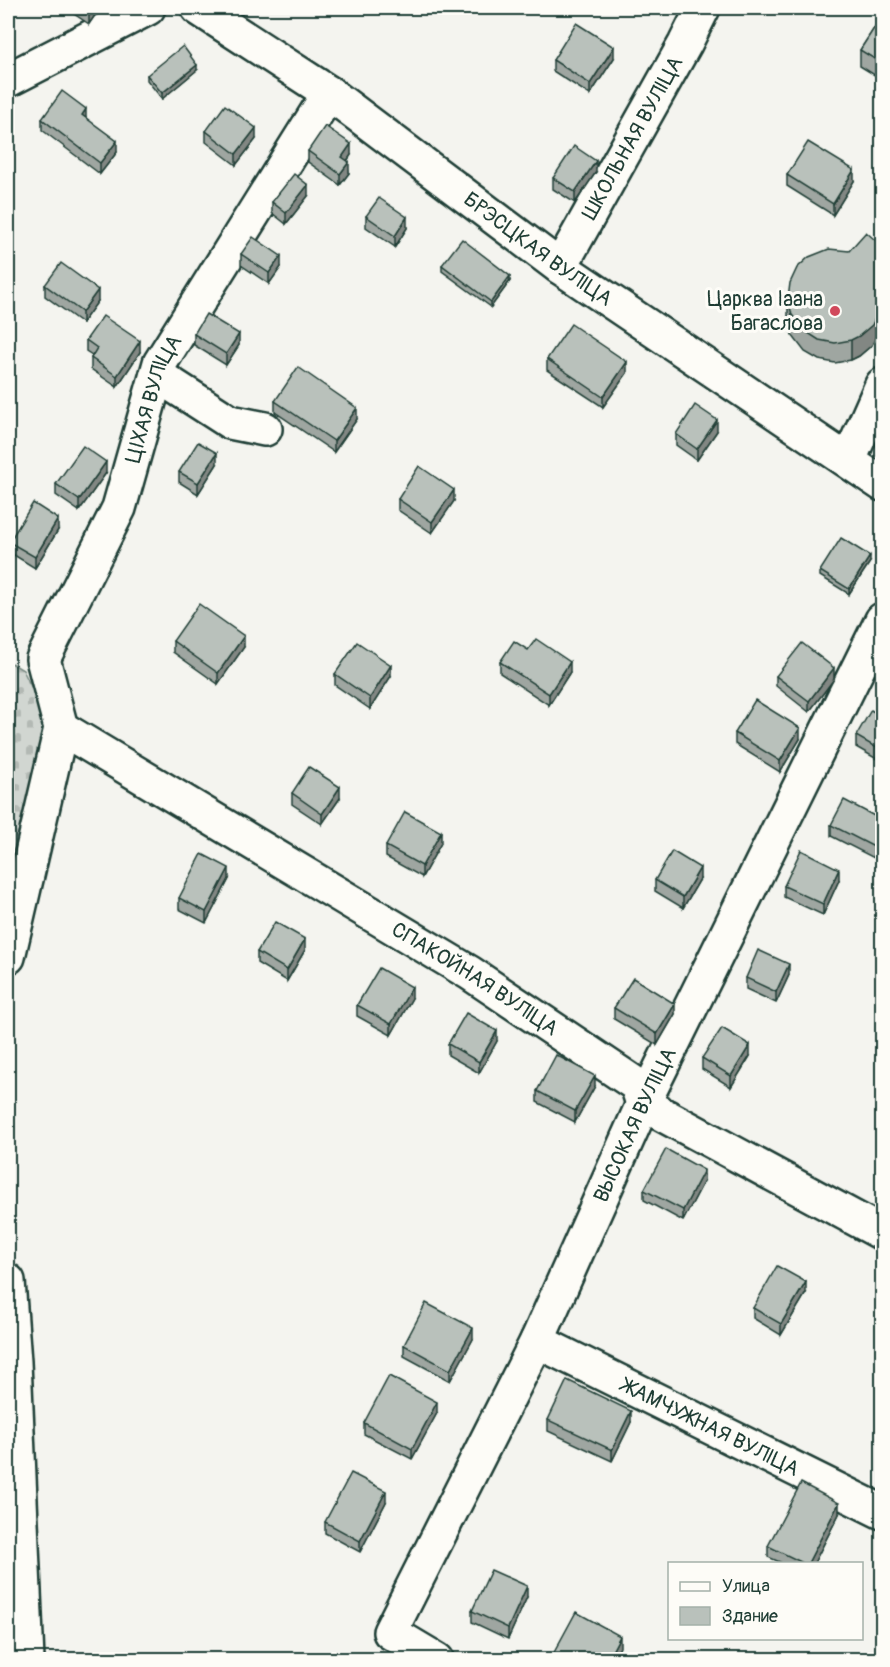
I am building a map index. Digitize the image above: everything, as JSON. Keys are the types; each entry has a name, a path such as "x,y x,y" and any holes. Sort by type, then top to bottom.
{"street":[{"path":"8,80 148,8"},
{"name":"БРЭСЦКАЯ ВУЛІЦА","path":"198,8 329,93 560,267 882,484"},
{"name":"ШКОЛЬНАЯ ВУЛІЦА","path":"560,267 680,54 703,8"},
{"name":"ЦІХАЯ ВУЛІЦА","path":"62,728 43,659 119,508 160,363 329,93"},
{"path":"157,375 230,422 265,429"},
{"path":"849,460 882,385"},
{"name":"ВЫСОКАЯ ВУЛІЦА","path":"437,1659 390,1632 537,1341 643,1104 882,620"},
{"path":"8,957 62,728"},
{"name":"СПАКОЙНАЯ ВУЛІЦА","path":"62,728 470,973 637,1085 643,1104"},
{"path":"643,1104 882,1233"},
{"path":"8,1281 14,1362 27,1659"},
{"name":"ЖАМЧУЖНАЯ ВУЛІЦА","path":"537,1341 882,1512"}],"green space":[{"path":"8,661 23,670 47,719 8,875"}],"building":[{"path":"81,8 93,8 89,13"},
{"path":"882,16 882,61 881,63 860,50"},
{"path":"576,23 614,47 590,84 553,60"},
{"path":"183,46 197,65 162,93 147,75"},
{"path":"62,91 86,109 82,115 117,141 100,163 42,119"},
{"path":"225,105 256,128 236,154 206,131"},
{"path":"325,126 351,144 342,157 349,162 340,174 308,151"},
{"path":"808,142 854,170 833,204 787,175"},
{"path":"574,146 596,161 575,192 553,178"},
{"path":"294,174 308,185 286,213 272,202"},
{"path":"379,198 407,217 395,236 366,216"},
{"name":"Царква Іаана Багаслова","path":"866,232 882,246 882,280 880,282 882,303 872,325 859,336 835,343 819,340 805,331 792,315 788,299 790,283 797,268 809,257 829,249 849,251"},
{"path":"253,237 281,256 269,273 241,254"},
{"path":"462,239 510,276 491,302 442,265"},
{"path":"61,263 98,290 82,312 45,285"},
{"path":"206,314 239,334 226,354 194,334"},
{"path":"103,316 140,341 117,376 91,358 97,348 86,340"},
{"path":"571,324 627,362 603,397 547,359"},
{"path":"298,367 357,408 334,441 275,401"},
{"path":"695,405 717,420 697,449 676,434"},
{"path":"198,442 217,453 198,483 179,472"},
{"path":"83,446 106,462 79,500 56,484"},
{"path":"419,466 454,490 432,522 398,499"},
{"path":"33,503 58,519 35,557 9,542"},
{"path":"841,538 870,556 849,589 820,571"},
{"path":"199,604 244,636 218,673 173,641"},
{"path":"536,639 570,662 549,694 500,662 514,641 528,650"},
{"path":"357,642 391,665 370,698 335,674"},
{"path":"802,643 834,668 809,701 776,676"},
{"path":"755,700 800,728 780,761 735,733"},
{"path":"871,710 882,717 882,751 856,736"},
{"path":"309,767 340,787 322,814 292,793"},
{"path":"844,800 882,820 882,830 874,847 831,825"},
{"path":"405,812 441,832 422,866 386,846"},
{"path":"801,850 839,869 823,904 784,886"},
{"path":"672,851 700,868 683,897 655,880"},
{"path":"202,854 229,868 206,912 179,898"},
{"path":"275,922 305,939 287,970 257,952"},
{"path":"758,950 789,964 776,992 746,978"},
{"path":"379,968 412,987 391,1024 357,1005"},
{"path":"633,978 675,1004 657,1034 614,1008"},
{"path":"466,1013 497,1031 479,1062 448,1044"},
{"path":"722,1028 750,1045 731,1076 702,1058"},
{"path":"556,1055 595,1076 575,1111 537,1091"},
{"path":"666,1149 704,1170 683,1210 644,1190"},
{"path":"777,1266 806,1282 781,1324 753,1308"},
{"path":"882,1299 882,1312 877,1309"},
{"path":"426,1303 473,1328 450,1370 404,1345"},
{"path":"389,1376 437,1402 412,1449 364,1423"},
{"path":"567,1380 631,1411 612,1450 548,1420"},
{"path":"351,1473 386,1491 360,1541 325,1522"},
{"path":"801,1483 839,1503 809,1562 801,1562 768,1546"},
{"path":"491,1570 527,1586 508,1628 472,1611"},
{"path":"576,1612 620,1636 608,1659 551,1658"}],"place":[{"name":"Царква Іаана Багаслова","path":"835,311"}]}
